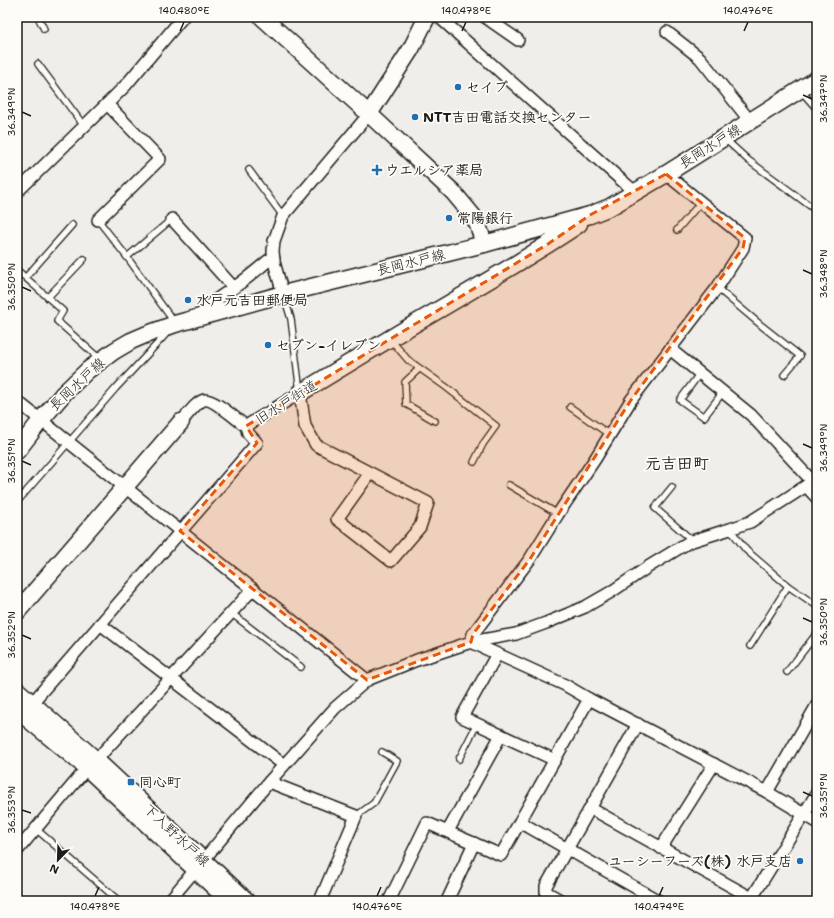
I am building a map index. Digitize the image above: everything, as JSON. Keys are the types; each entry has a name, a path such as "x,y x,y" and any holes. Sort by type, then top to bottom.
{"main road":[{"path":"262,17 453,192 473,216 478,225 484,244"},
{"path":"369,114 411,49 427,17"},
{"name":"長岡水戸線","path":"17,451 64,393 88,370 131,341 200,316 484,244 590,215 610,207 666,174 817,79"},
{"name":"旧水戸街道","path":"300,393 389,338 497,275 554,240 590,215"},
{"name":"旧水戸街道","path":"17,612 181,422"},
{"name":"下入野水戸線","path":"17,690 22,713 91,764 199,865 247,901"},
{"name":"下入野水戸線","path":"199,865 229,901"}],"street":[{"path":"17,192 108,104 146,62 183,17"},
{"path":"439,17 635,192"},
{"path":"485,17 518,40"},
{"path":"667,32 700,58 750,121"},
{"path":"98,220 160,159 108,104"},
{"path":"283,294 273,251 274,241 284,216 369,114"},
{"path":"471,642 473,634 530,559 595,459 631,400 717,288 743,248 745,238 666,174"},
{"path":"172,219 234,288"},
{"path":"200,316 205,310 269,260 274,259"},
{"path":"670,349 751,415 812,481 817,498"},
{"path":"300,393 305,426 316,445 428,503 420,527 391,561 337,519 370,473"},
{"name":"旧水戸街道","path":"181,422 197,404 203,400 208,400 215,402 246,426 300,393"},
{"path":"17,401 367,680"},
{"path":"22,713 257,443 248,433 246,426"},
{"path":"168,901 269,782 335,708 367,680 417,660 471,642 516,634 585,607 689,542 750,522 812,481"},
{"path":"17,851 91,764 253,589"},
{"path":"100,624 284,766"},
{"path":"471,642 565,685 767,792 817,822"},
{"path":"496,654 462,716 555,760"},
{"path":"389,901 427,823 501,854 589,698"},
{"path":"767,792 817,705"},
{"path":"562,901 544,896 546,886 638,724"},
{"path":"448,831 501,735"},
{"path":"661,848 714,764"},
{"path":"269,782 356,816 320,901"},
{"path":"590,808 751,900 817,793"},
{"path":"520,822 659,901"},
{"path":"447,901 474,843"}],"lane":[{"path":"38,17 44,30"},
{"path":"38,64 85,126"},
{"path":"800,90 817,109"},
{"path":"723,138 748,160 817,211"},
{"path":"249,170 284,216"},
{"path":"677,230 701,202"},
{"path":"127,257 172,219"},
{"path":"17,502 116,388 175,324 159,299 98,220"},
{"path":"26,277 72,225"},
{"path":"48,297 84,259"},
{"path":"17,270 63,311 57,321 101,360"},
{"path":"717,288 800,356 784,375"},
{"path":"283,294 291,319 300,393"},
{"path":"389,338 408,360 446,387 496,426 483,444 474,462"},
{"path":"419,369 405,382 406,404 435,421"},
{"path":"700,373 680,400 704,417 723,392"},
{"path":"570,407 610,435"},
{"path":"509,485 558,514"},
{"path":"672,487 655,508 693,541"},
{"path":"730,529 746,550 788,586 817,606"},
{"path":"750,646 788,586"},
{"path":"231,613 301,667"},
{"path":"788,672 817,634"},
{"path":"459,759 477,724"},
{"path":"356,816 374,803 397,761 382,752"},
{"path":"36,830 119,901"}],"highlighted area":[{"path":"666,174 745,238 743,248 631,400 530,559 473,634 471,642 367,680 180,531 257,443 246,426 548,244 590,215"}],"place":[{"name":"セイブ","path":"458,87"},
{"name":"NTT吉田電話交換センター","path":"415,117"},
{"name":"ウエルシア薬局","path":"377,170"},
{"name":"常陽銀行","path":"449,218"},
{"name":"水戸元吉田郵便局","path":"188,300"},
{"name":"セブン-イレブン","path":"268,345"},
{"name":"同心町","path":"131,782"},
{"name":"ユーシーフーズ(株) 水戸支店","path":"800,861"}],"district":[{"name":"元吉田町","path":"677,463"}]}
